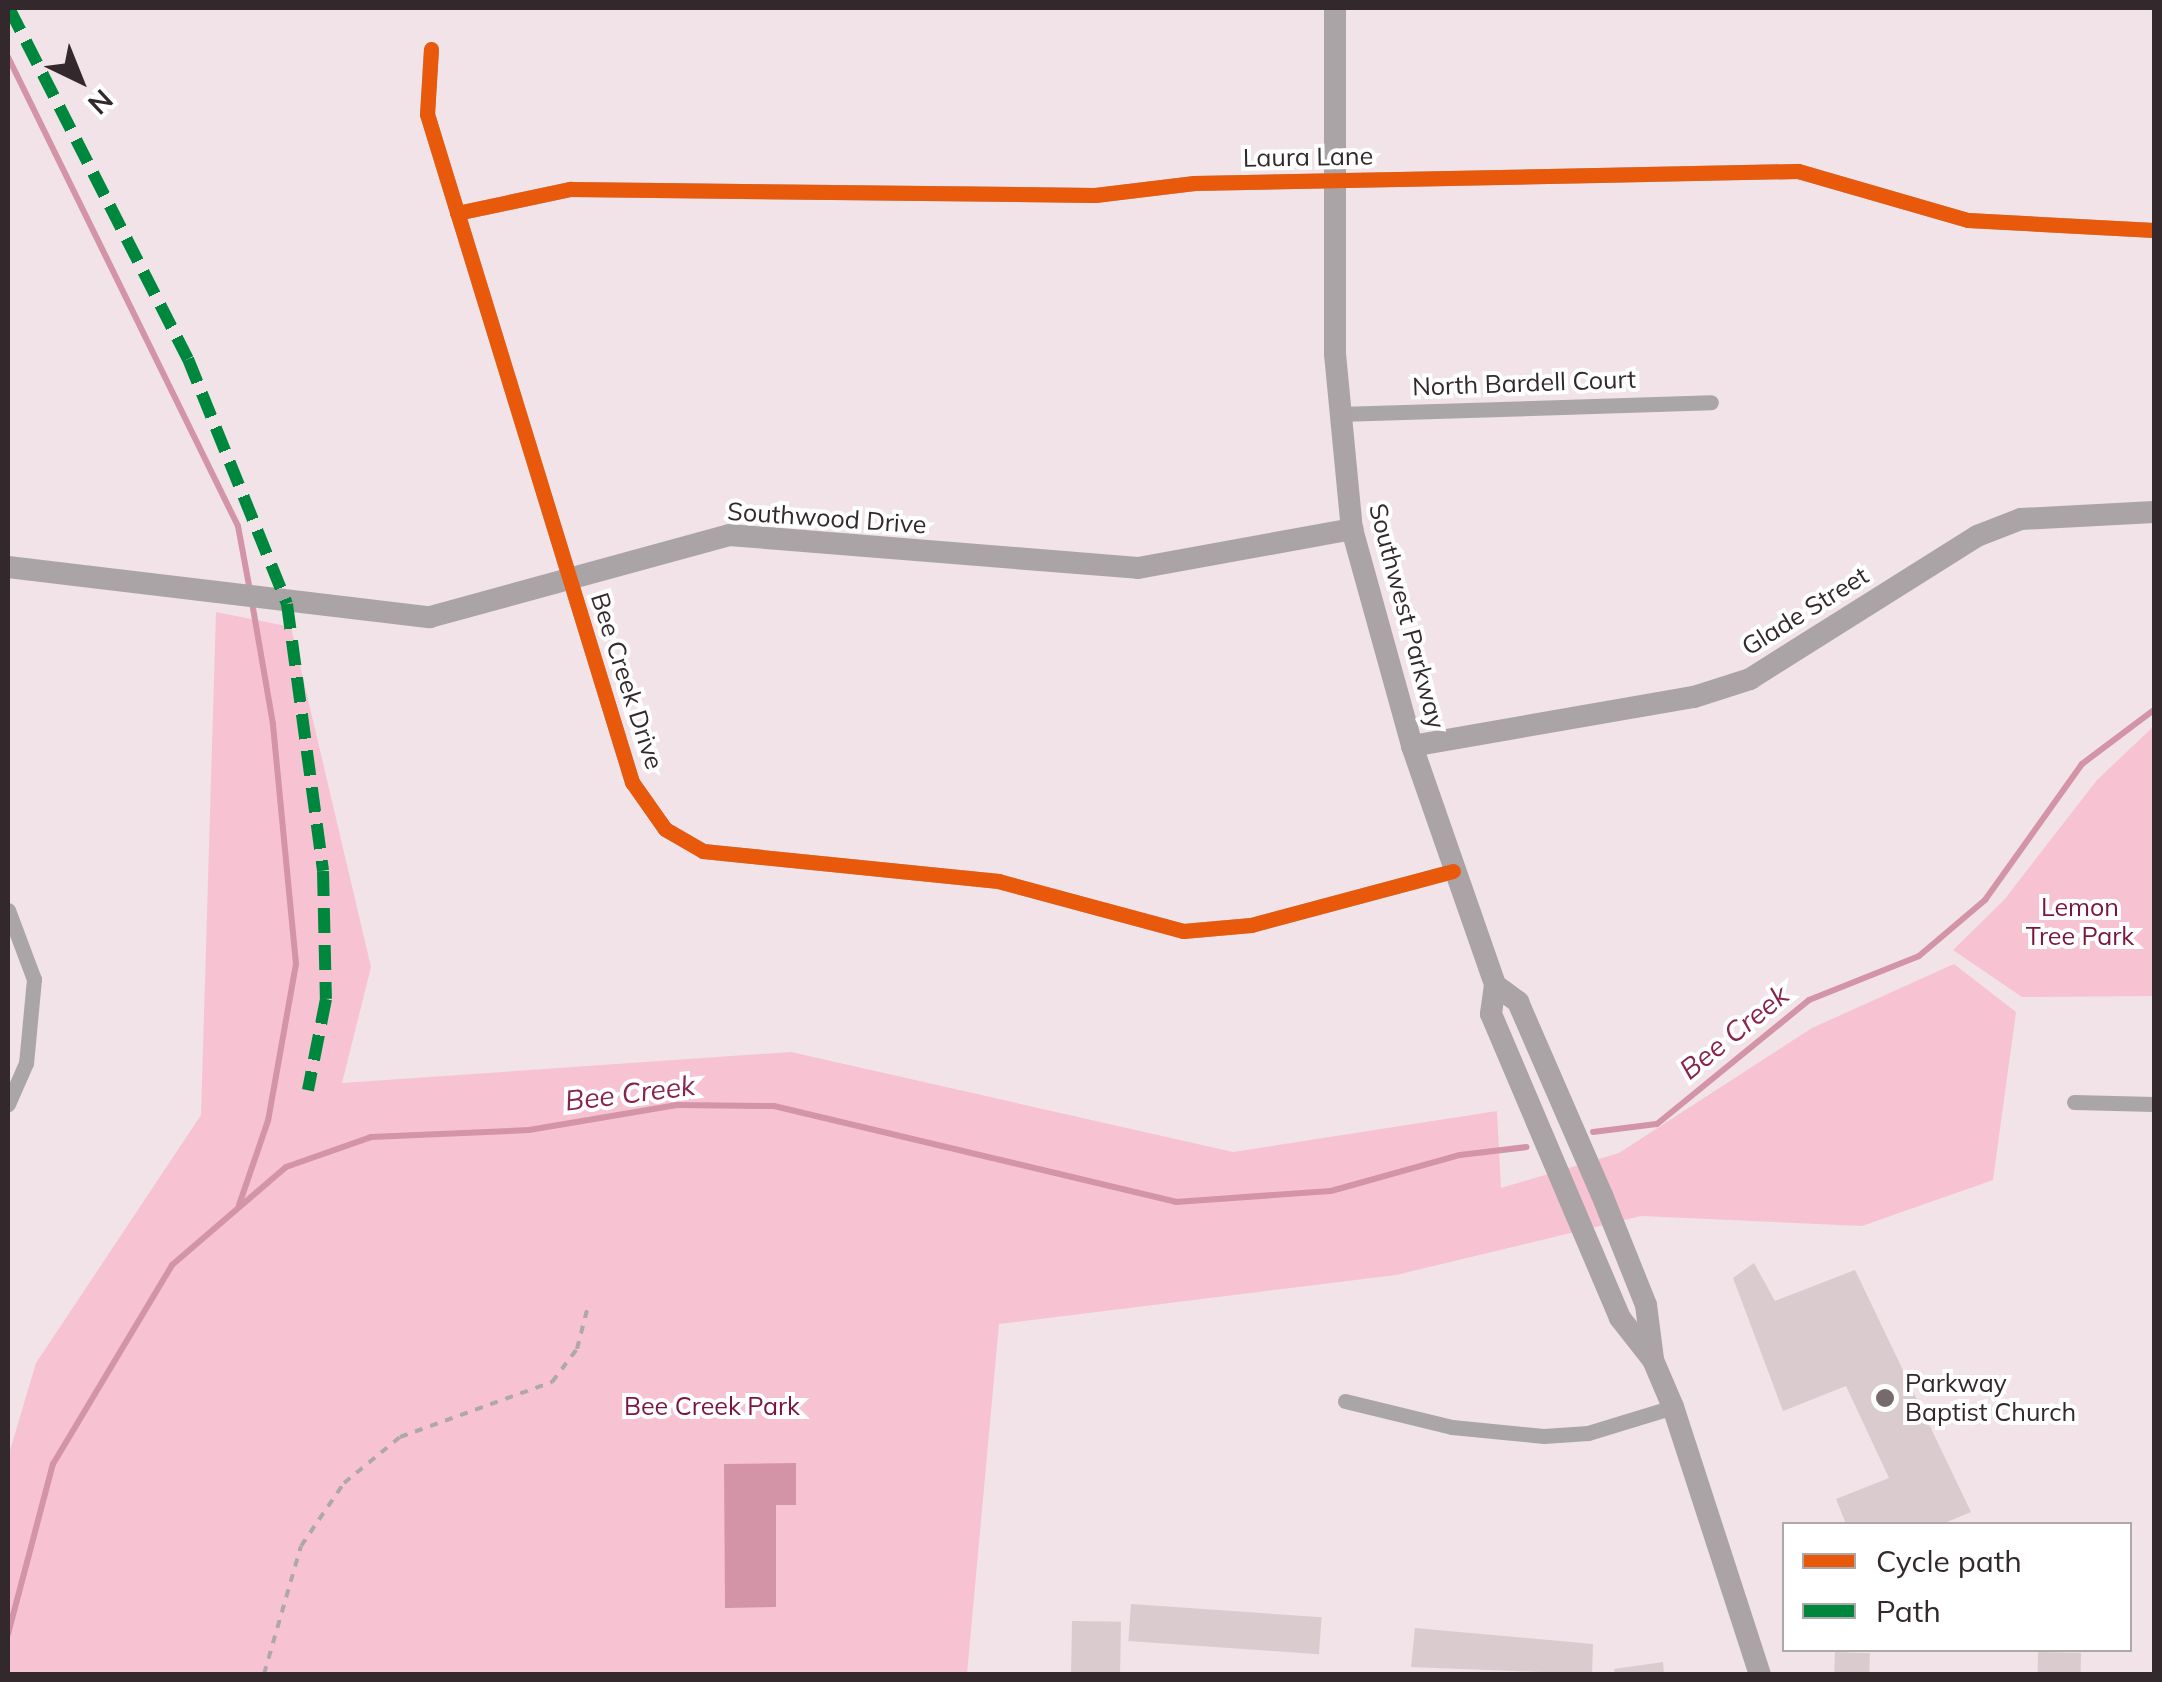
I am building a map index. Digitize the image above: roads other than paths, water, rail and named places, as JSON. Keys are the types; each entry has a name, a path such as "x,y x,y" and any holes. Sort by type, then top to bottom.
{"street":[{"name":"Southwest Parkway","path":"1335,8 1339,414 1352,528 1412,746 1496,985 1491,1014 1620,1318 1653,1360 1673,1406 1760,1674"},
{"name":"Bee Creek Drive","path":"431,50 427,114 632,782 665,829 703,851 998,881 1183,931 1251,925 1453,871"},
{"name":"Laura Lane","path":"457,213 570,189 1095,195 1194,183 1334,184 1563,171 1798,171 1968,220 2154,230"},
{"name":"North Bardell Court","path":"1339,414 1711,402"},
{"name":"Glade Street","path":"1412,746 1694,697 1750,678 1977,536 2021,519 2154,512"},
{"name":"Southwood Drive","path":"8,567 287,604 430,617 569,582 729,534 1138,568 1352,528"},
{"path":"8,910 34,979 26,1063 8,1104"},
{"path":"2074,1102 2154,1104"},
{"path":"1346,1401 1452,1427 1544,1436 1588,1433 1673,1406"}],"waterway":[{"path":"8,57 238,526 250,591"},
{"path":"239,1205 268,1121 296,964 273,724 252,603"},
{"name":"Bee Creek","path":"1593,1132 1657,1124 1809,1000 1919,956 1985,900 2082,764 2154,710"},
{"name":"Bee Creek","path":"8,1634 53,1464 172,1265 286,1167 371,1137 529,1130 677,1105 774,1106 1176,1202 1331,1191 1460,1155 1527,1147"}],"place":[{"name":"Parkway Baptist Church","path":"1885,1398"}],"park label":[{"name":"Lemon Tree Park","path":"2080,922"},
{"name":"Bee Creek Park","path":"712,1406"}]}
